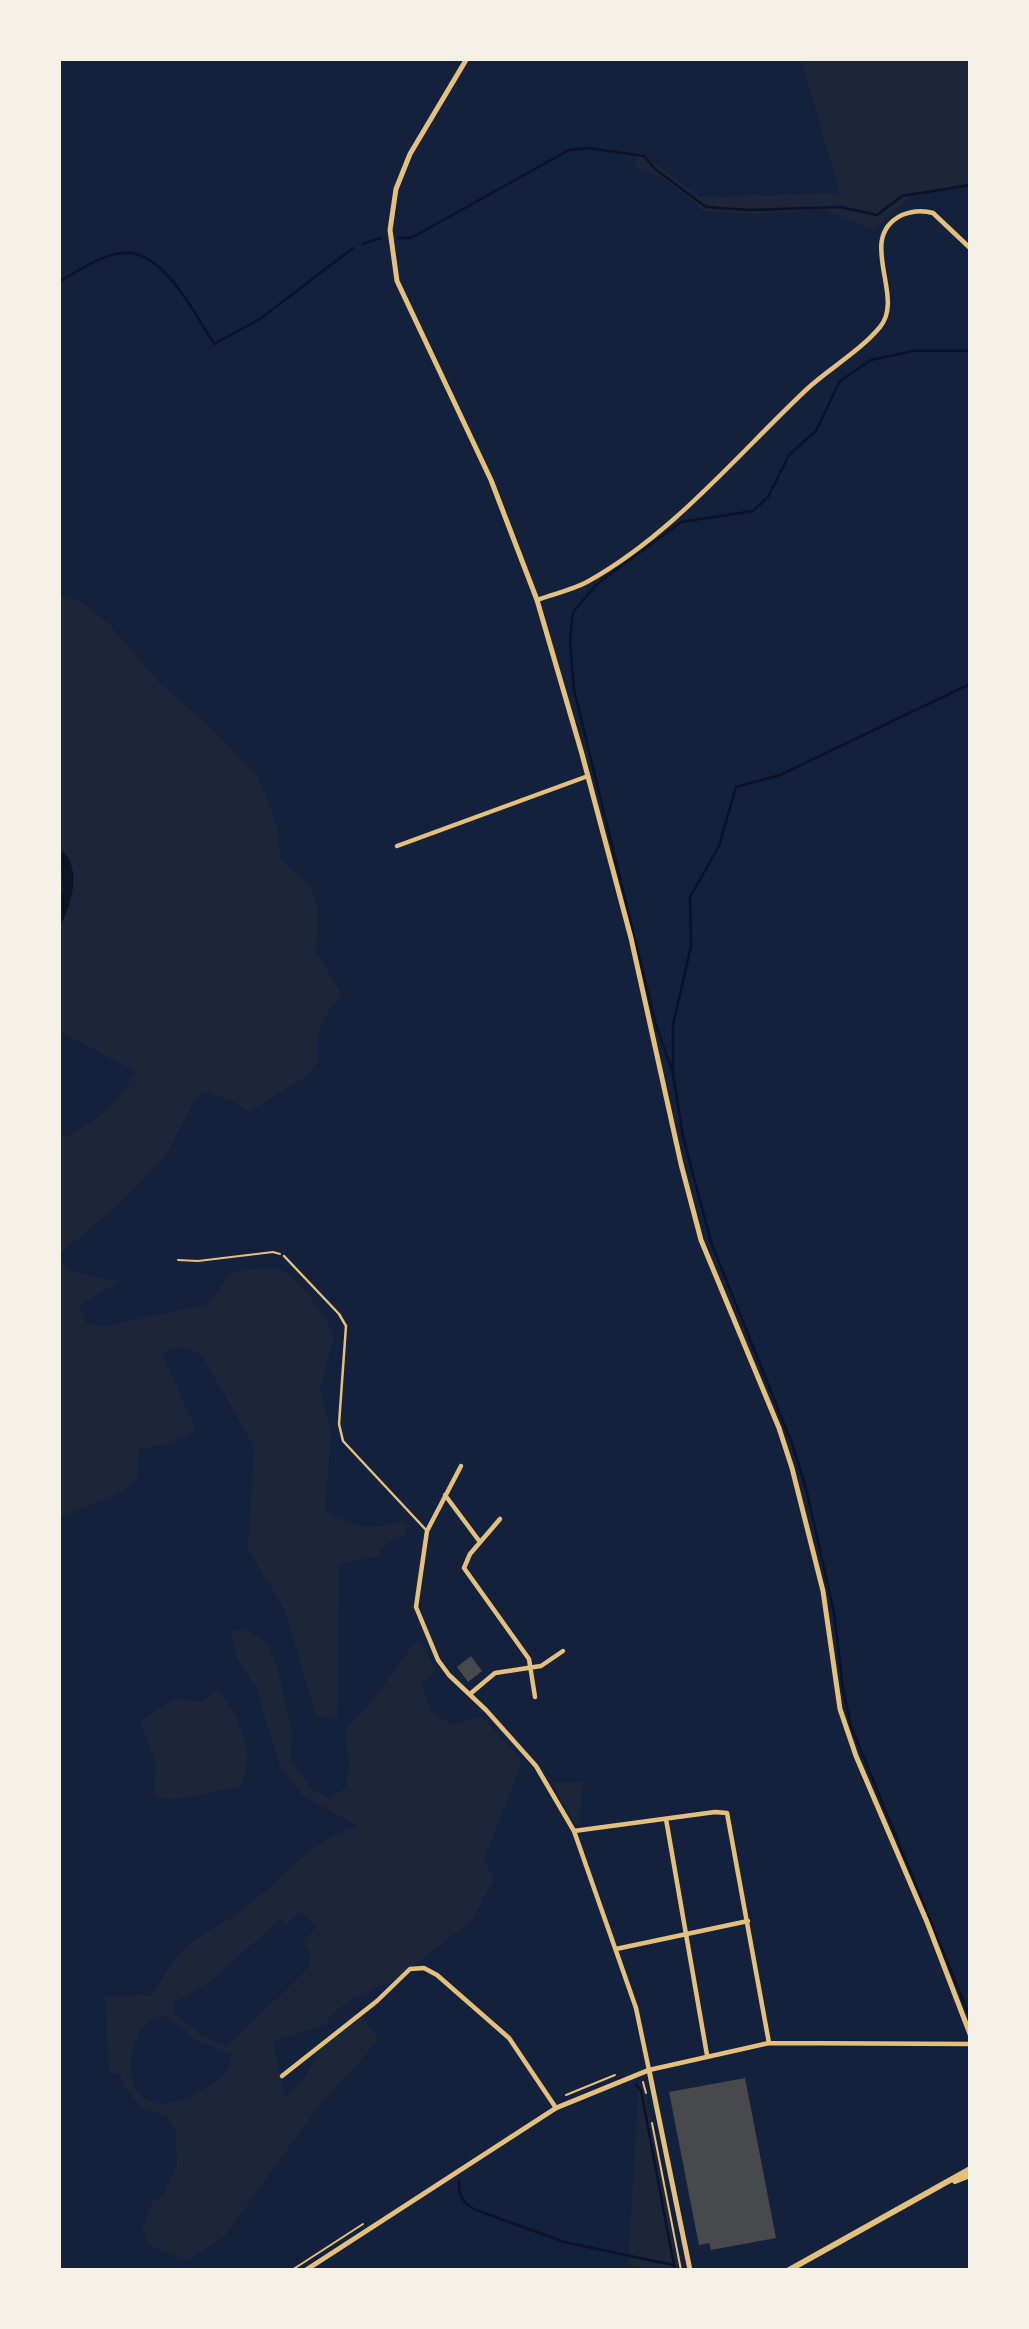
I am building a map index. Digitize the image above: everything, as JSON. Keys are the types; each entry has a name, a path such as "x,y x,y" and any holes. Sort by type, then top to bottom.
{"main road":[{"path":"789,2270 970,2169"},
{"path":"940,2187 970,2175"},
{"path":"795,2270 803,2263"}],"street":[{"path":"466,60 402,172 392,208 392,255 397,281 410,314 491,480 537,600 588,776 639,972 681,1164 701,1240 779,1428 792,1468 823,1591 840,1709 856,1756 927,1922 970,2034"},
{"path":"537,600 597,576 660,530 808,388 881,326 889,305 882,268 883,240 884,232 893,221 913,212 933,213 970,248"},
{"path":"397,846 588,776"},
{"path":"461,1466 427,1531 416,1607 438,1660 449,1675 536,1766 574,1831 641,2025 690,2270"},
{"path":"445,1495 480,1542"},
{"path":"500,1519 465,1562 464,1568 529,1660 535,1697"},
{"path":"470,1694 495,1673 541,1666 563,1651"},
{"path":"574,1831 715,1812 727,1814 769,2043"},
{"path":"666,1819 707,2055"},
{"path":"616,1949 747,1921"},
{"path":"282,2076 377,2001 410,1969 424,1968 437,1975 509,2038 556,2108"},
{"path":"306,2270 556,2108 649,2070 769,2043 970,2044"}],"lane":[{"path":"284,1256 345,1321 347,1331 339,1424 343,1441 427,1531"}],"path":[{"path":"177,1261 273,1252 284,1256"},
{"path":"641,2073 647,2101"},
{"path":"650,2112 681,2270"}],"shaded area":[{"path":"801,60 969,60 969,184 910,197 873,230 822,209 757,214 703,211 672,184 635,167 637,150 700,197 840,193"},
{"path":"60,595 83,603 110,625 159,683 207,724 258,777 278,829 280,859 310,886 318,910 316,951 342,995 322,1024 318,1041 320,1059 306,1076 249,1112 231,1100 206,1092 196,1098 165,1156 123,1200 60,1254 60,1139 104,1112 136,1072 60,1031 60,926 74,877 60,849"},
{"path":"60,849 71,866 73,886 60,926 60,899 63,891"},
{"path":"60,1261 70,1271 119,1282 78,1306 87,1324 101,1327 208,1304 231,1273 254,1269 281,1269 307,1292 330,1326 334,1337 320,1390 331,1434 325,1510 345,1521 362,1526 380,1526 402,1521 407,1526 405,1534 386,1544 377,1557 339,1563 337,1720 316,1715 285,1611 248,1549 254,1446 201,1354 179,1346 162,1354 196,1430 171,1443 139,1449 137,1478 123,1491 60,1518"},
{"path":"231,1630 249,1631 267,1643 277,1666 292,1733 291,1761 312,1789 330,1799 346,1787 349,1766 345,1730 370,1704 417,1639 436,1670 422,1684 430,1710 452,1725 481,1716 520,1758 519,1770 484,1860 494,1879 472,1920 395,1980 349,2000 325,2025 273,2041 285,2098 303,2080 321,2049 362,2017 379,2040 321,2103 224,2237 186,2261 148,2244 142,2230 151,2204 165,2192 177,2165 176,2132 166,2115 143,2110 124,2086 120,2074 109,2074 105,1997 152,1995 172,1963 190,1944 244,1909 315,1847 358,1826 303,1796 280,1767 256,1687 237,1658","holes":["301,1911 317,1927 303,1941 311,1955 309,1967 228,2047 200,2034 173,2012 174,2002 210,1982 280,1919 287,1924","166,2016 198,2041 231,2054 231,2060 224,2074 207,2087 174,2102 152,2102 138,2091 131,2074 132,2054 139,2035 150,2021"]},
{"path":"218,1690 239,1724 246,1748 247,1761 241,1786 186,1798 157,1799 154,1794 156,1761 140,1721 174,1699 202,1702"},
{"path":"552,1782 583,1782 579,1825 577,1826"},
{"path":"639,2082 645,2089 679,2269 653,2269 628,2264"}],"building":[{"path":"471,1656 482,1671 468,1682 457,1667"},
{"path":"745,2078 776,2238 711,2250 709,2243 699,2245 669,2092"}],"waterway":[{"path":"398,238 411,238 569,150 588,148 644,156 655,169 706,207 749,210 840,207 877,215 902,196 970,185"},
{"path":"362,244 381,238"},
{"path":"60,281 93,262 112,255 130,253 143,257 168,276 214,344 260,319 353,248"},
{"path":"672,1070 656,1025 574,690 570,641 573,612 597,584 681,522 753,511 768,497 789,455 816,431 840,381 871,360 913,351 970,351"},
{"path":"970,684 780,775 736,787 719,846 690,897 691,946 673,1025 673,1074 683,1137 711,1242 792,1444 806,1488 834,1613 843,1689 851,1726 970,2017"},
{"path":"636,2085 641,2090 675,2270"},
{"path":"459,2181 463,2199 476,2210 564,2242 673,2265"}]}
